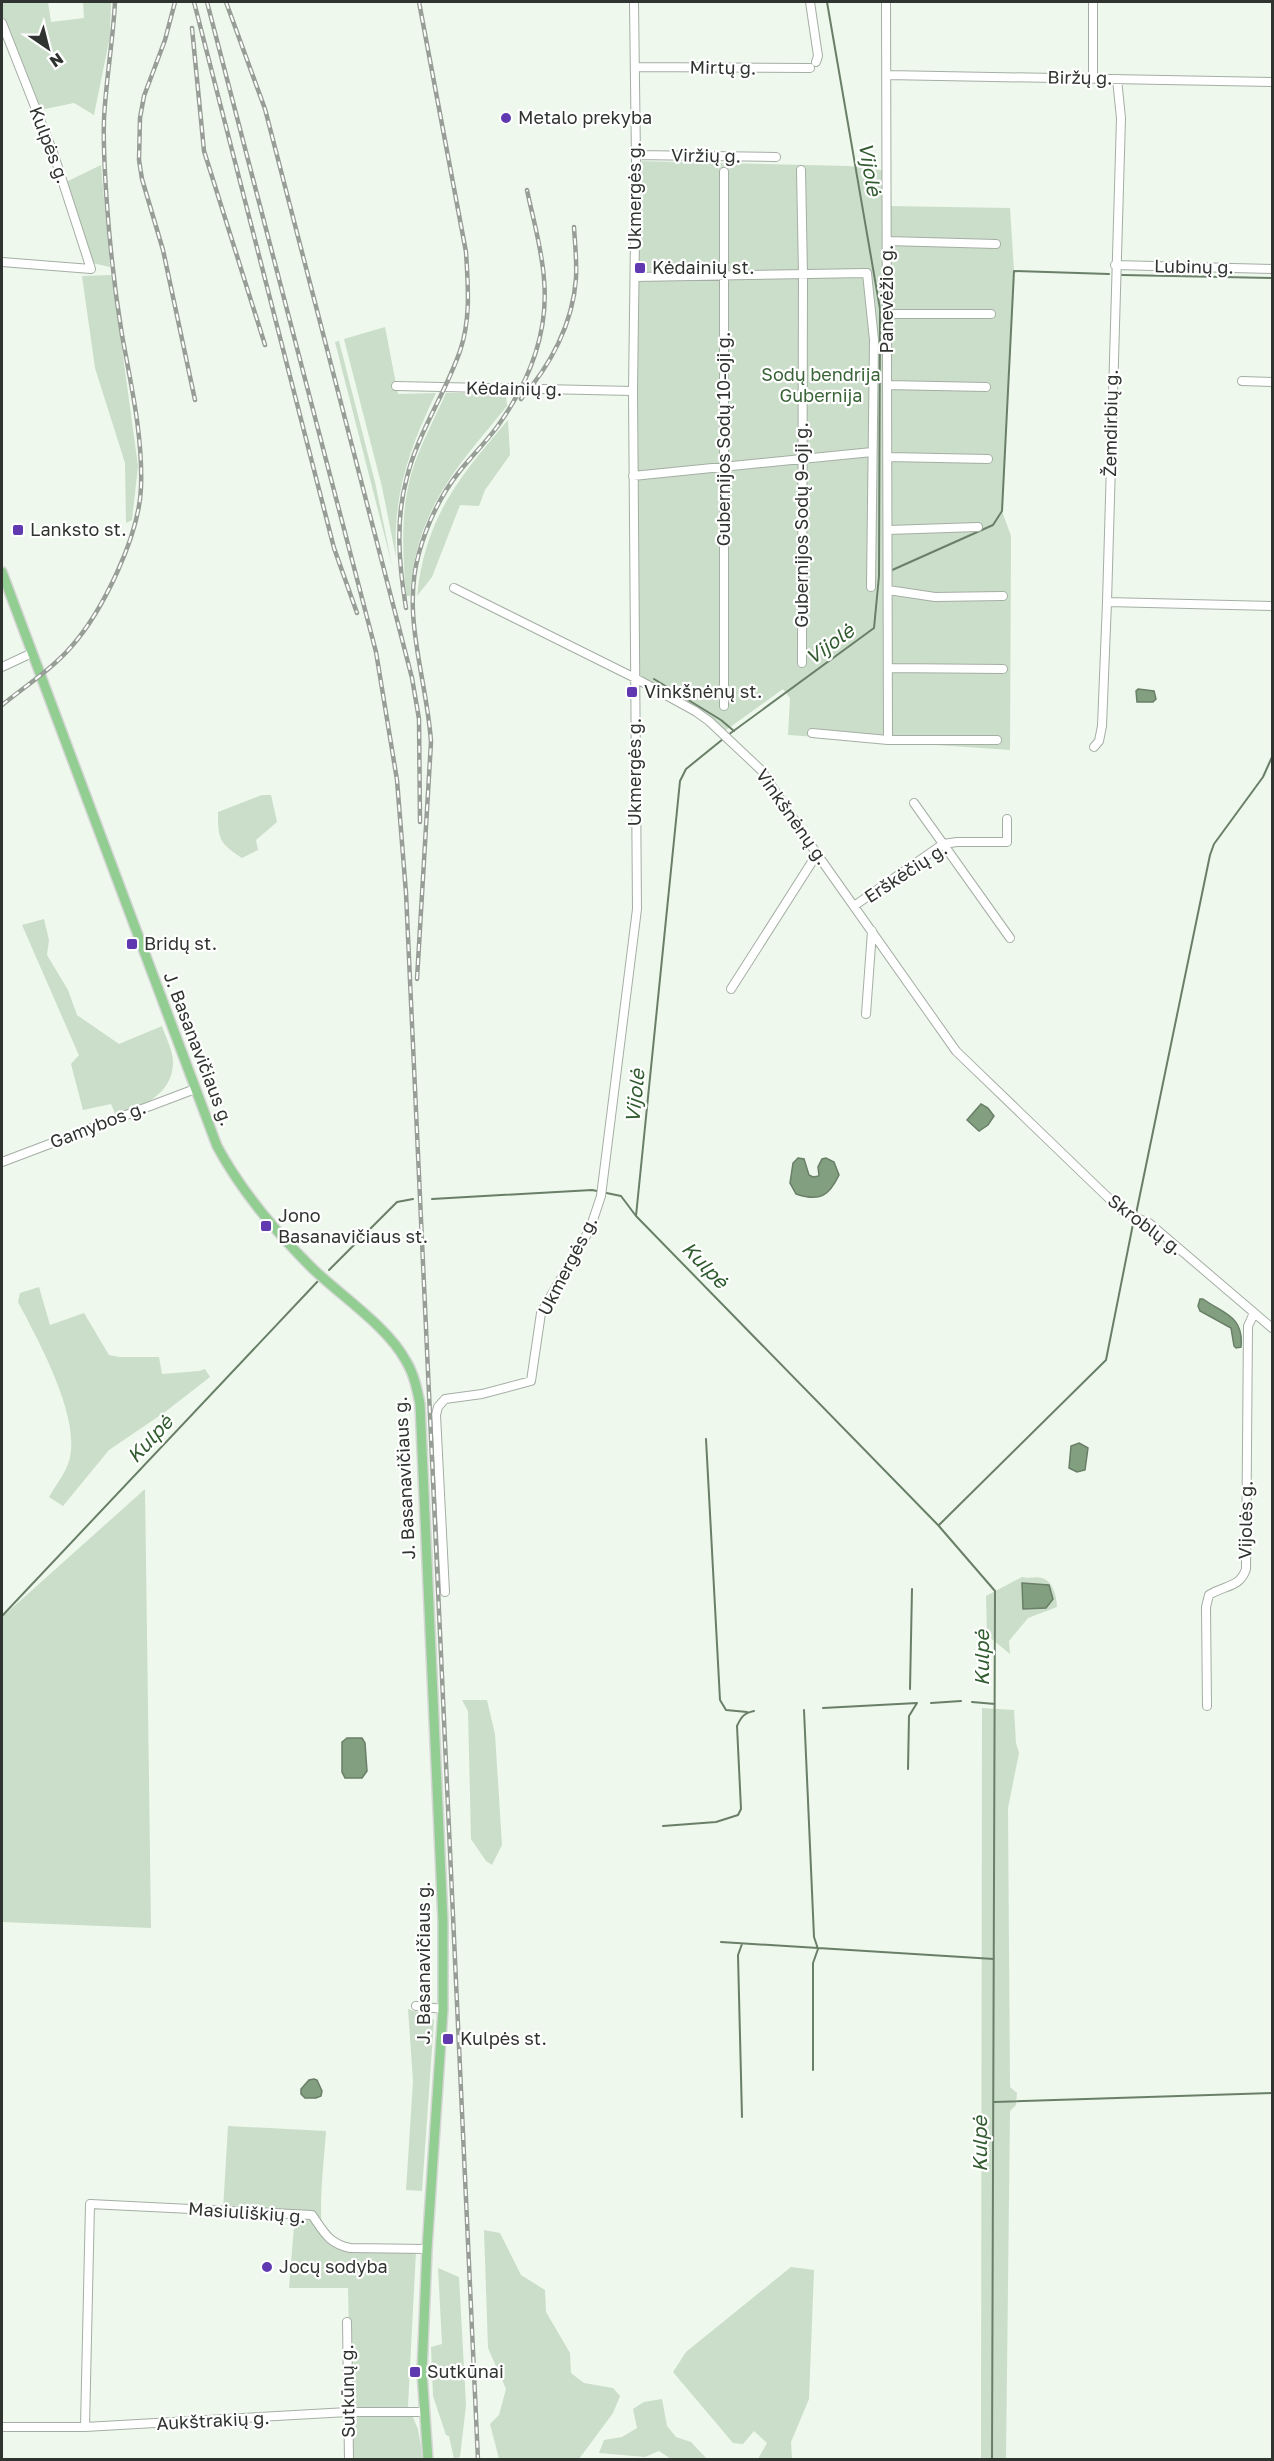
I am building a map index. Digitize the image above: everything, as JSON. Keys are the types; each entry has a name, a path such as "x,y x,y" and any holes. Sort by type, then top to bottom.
{"main road":[{"name":"J. Basanavičiaus g.","path":"2,572 217,1146 234,1177 312,1267 390,1339 405,1359 414,1377 420,1404 443,1921 443,2009 427,2249 422,2372 428,2460"}],"street":[{"name":"Ukmergės g.","path":"445,1592 436,1415 438,1407 445,1399 482,1394 531,1381 541,1313 590,1229 601,1196 619,1035 637,909 633,476 636,154 634,2"},
{"name":"Mirtų g.","path":"635,67 815,62 810,2"},
{"name":"Panevėžio g.","path":"886,2 888,740"},
{"path":"1093,2 1093,78"},
{"name":"Kulpės g.","path":"2,23 54,155 91,269 2,262"},
{"name":"Biržų g.","path":"887,75 1272,82"},
{"name":"Žemdirbių g.","path":"1094,747 1100,741 1102,726 1107,602 1121,118 1117,79"},
{"name":"Viržių g.","path":"636,154 776,157"},
{"name":"Gubernijos Sodų 9-oji g.","path":"801,170 802,663"},
{"name":"Gubernijos Sodų 10-oji g.","path":"724,172 724,706"},
{"path":"887,241 996,244"},
{"name":"Lubinų g.","path":"1115,265 1272,269"},
{"path":"635,277 867,273 874,340 871,587"},
{"path":"887,314 992,314"},
{"path":"1242,381 1272,382"},
{"path":"887,385 986,387"},
{"name":"Kėdainių g.","path":"396,386 633,391"},
{"path":"633,476 724,469 872,452"},
{"path":"888,457 988,459"},
{"path":"888,530 978,527"},
{"name":"Vinkšnėnų g.","path":"454,588 635,678 695,711 722,733 761,770 956,1051 1023,1116"},
{"path":"888,590 935,597 1003,596"},
{"path":"1107,602 1272,606"},
{"path":"2,667 32,653"},
{"path":"888,668 1003,669"},
{"path":"812,733 888,740 997,740"},
{"path":"914,803 1010,938"},
{"name":"Erškėčių g.","path":"854,906 943,844 1007,842 1007,819"},
{"path":"731,989 818,854"},
{"path":"866,1014 872,931"},
{"name":"Gamybos g.","path":"2,1162 195,1089"},
{"name":"Skroblų g.","path":"1023,1116 1123,1212 1149,1223 1272,1328"},
{"name":"Vijolės g.","path":"1207,1706 1206,1607 1209,1595 1219,1588 1237,1584 1243,1578 1246,1569 1248,1326 1254,1314"},
{"path":"416,2006 443,2009"},
{"name":"Masiuliškių g.","path":"85,2427 90,2204 312,2215 330,2239 339,2245 350,2248 427,2249"},
{"name":"Sutkūnų g.","path":"347,2322 349,2460"},
{"name":"Aukštrakių g.","path":"2,2427 85,2427 348,2412 423,2412"}],"green space":[{"path":"2,2 48,2 51,22 84,18 83,2 111,2 110,36 94,115 74,103 40,110 2,23"},
{"name":"Sodų bendrija Gubernija","path":"636,161 849,166 887,171 887,206 1010,208 1014,271 1002,511 1011,536 1010,750 788,735 790,698 783,689 722,733 709,721 635,678"},
{"path":"101,165 110,267 92,263 66,182"},
{"path":"112,275 138,466 132,520 126,523 125,463 95,368 82,276"},
{"path":"385,327 398,394 436,393 418,433 400,492 396,557 382,487 344,339"},
{"path":"339,341 375,482 392,565 335,342"},
{"path":"446,393 506,393 507,406 441,492 420,539 410,596 406,596 403,535 405,505 418,454"},
{"path":"508,420 510,455 485,490 479,506 460,505 432,577 417,596 421,568 436,521 460,480"},
{"path":"262,795 271,795 277,822 256,840 258,850 242,858 221,840 218,812"},
{"path":"44,919 49,940 47,955 68,990 77,1015 119,1044 162,1026 169,1043 173,1062 168,1083 154,1098 117,1118 111,1104 83,1110 71,1064 79,1055 22,925"},
{"path":"39,1287 50,1325 84,1313 109,1355 159,1357 162,1374 205,1369 210,1377 165,1412 109,1450 63,1506 49,1497 68,1464 71,1447 70,1426 57,1382 18,1302 20,1293"},
{"path":"145,1489 151,1928 2,1922 2,1617"},
{"path":"1022,1577 1040,1577 1049,1582 1055,1594 1057,1607 1028,1618 1009,1641 1010,1654 987,1635 986,1596"},
{"path":"462,1700 487,1700 495,1734 502,1845 492,1865 486,1861 471,1839 468,1711"},
{"path":"982,1708 1014,1710 1016,1743 1019,1753 1008,1808 1010,2087 1017,2093 1016,2105 1010,2111 1006,2460 981,2459"},
{"path":"408,2009 434,2020 422,2191 406,2190 413,2081"},
{"path":"228,2126 326,2131 321,2204 322,2231 325,2239 333,2246 344,2250 416,2251 408,2406 418,2429 423,2459 352,2459 348,2288 289,2288 295,2214 223,2210"},
{"path":"484,2230 500,2233 521,2275 545,2290 546,2312 570,2353 571,2373 584,2383 613,2388 620,2396 613,2413 579,2459 499,2459 490,2424 499,2415 506,2389 488,2348"},
{"path":"791,2267 814,2270 809,2399 791,2442 792,2459 758,2459 767,2443 754,2431 743,2444 733,2443 673,2372 686,2352"},
{"path":"438,2268 459,2277 466,2405 460,2457 454,2459 449,2436 446,2435 433,2396 431,2347 442,2344"},
{"path":"662,2399 667,2426 676,2437 691,2442 707,2459 671,2459 659,2451 645,2457 599,2453 604,2440 622,2437 637,2428 633,2409 644,2402"}],"shaded area":[{"path":"1138,689 1154,691 1156,699 1153,702 1137,702 1136,691"},
{"path":"981,1104 988,1108 994,1116 988,1125 979,1131 967,1120"},
{"path":"798,1158 804,1159 809,1175 813,1177 819,1176 818,1167 822,1159 826,1158 834,1162 839,1175 827,1192 818,1197 796,1194 790,1183 793,1163"},
{"path":"1200,1299 1236,1322 1241,1337 1241,1347 1234,1346 1231,1328 1200,1311 1198,1306"},
{"path":"1079,1443 1088,1448 1085,1470 1077,1472 1069,1468 1071,1446"},
{"path":"1022,1583 1049,1585 1053,1599 1046,1608 1023,1609"},
{"path":"347,1738 362,1738 365,1743 367,1771 362,1778 345,1778 342,1772 342,1742"},
{"path":"309,2080 317,2080 322,2091 321,2096 305,2098 301,2094 301,2089"}],"waterway":[{"name":"Vijolė","path":"728,735 874,628 879,576 880,309 827,2"},
{"path":"890,571 993,525 1002,511 1014,271 1109,274"},
{"path":"1122,275 1272,278"},
{"path":"654,679 721,720 734,731"},
{"name":"Vijolė","path":"636,1216 680,781 686,769 723,739"},
{"path":"1136,1214 1210,855 1214,844 1263,777 1272,757"},
{"name":"Kulpė","path":"432,1199 592,1190 621,1196 636,1216 938,1525 995,1591 992,2460"},
{"name":"Kulpė","path":"329,1270 397,1202 413,1199"},
{"path":"939,1525 1106,1360 1134,1219"},
{"name":"Kulpė","path":"2,1616 318,1281"},
{"path":"706,1439 720,1700 726,1710 747,1712"},
{"path":"910,1689 912,1589"},
{"path":"931,1703 961,1701"},
{"path":"972,1702 995,1704"},
{"path":"823,1708 917,1703"},
{"path":"908,1769 909,1716 917,1703"},
{"path":"804,1710 814,1937 818,1949 813,1963 813,2070"},
{"path":"663,1826 716,1822 738,1815 741,1809 737,1726 743,1716 754,1711"},
{"path":"721,1942 994,1959"},
{"path":"742,1944 738,1955 742,2117"},
{"path":"994,2102 1272,2093"}],"railway":[{"path":"2,705 55,663 83,632 107,594 117,572 134,528 139,507 140,449 115,286 104,162 105,104 115,2"},
{"path":"175,2 165,40 144,96 140,118 139,160 142,179 163,250 195,400"},
{"path":"194,2 334,548 357,613"},
{"path":"207,2 376,652 397,780 406,893 478,2460"},
{"path":"226,2 265,109 412,678 419,719 420,822"},
{"path":"406,608 399,542 403,493 418,445 460,351 466,327 468,302 466,252 419,2"},
{"path":"192,28 204,151 265,345"},
{"path":"417,979 431,742 414,624 414,577 422,542 440,501 452,481 508,411 527,376 540,338 545,299 544,279 527,190"},
{"path":"521,399 550,358 570,312 576,278 574,227"}],"place":[{"name":"Metalo prekyba","path":"506,118"},
{"name":"Kėdainių st.","path":"640,268"},
{"name":"Lanksto st.","path":"18,530"},
{"name":"Vinkšnėnų st.","path":"632,692"},
{"name":"Bridų st.","path":"132,944"},
{"name":"Jono Basanavičiaus st.","path":"266,1226"},
{"name":"Kulpės st.","path":"448,2039"},
{"name":"Jocų sodyba","path":"267,2267"},
{"name":"Sutkūnai","path":"415,2372"}]}
